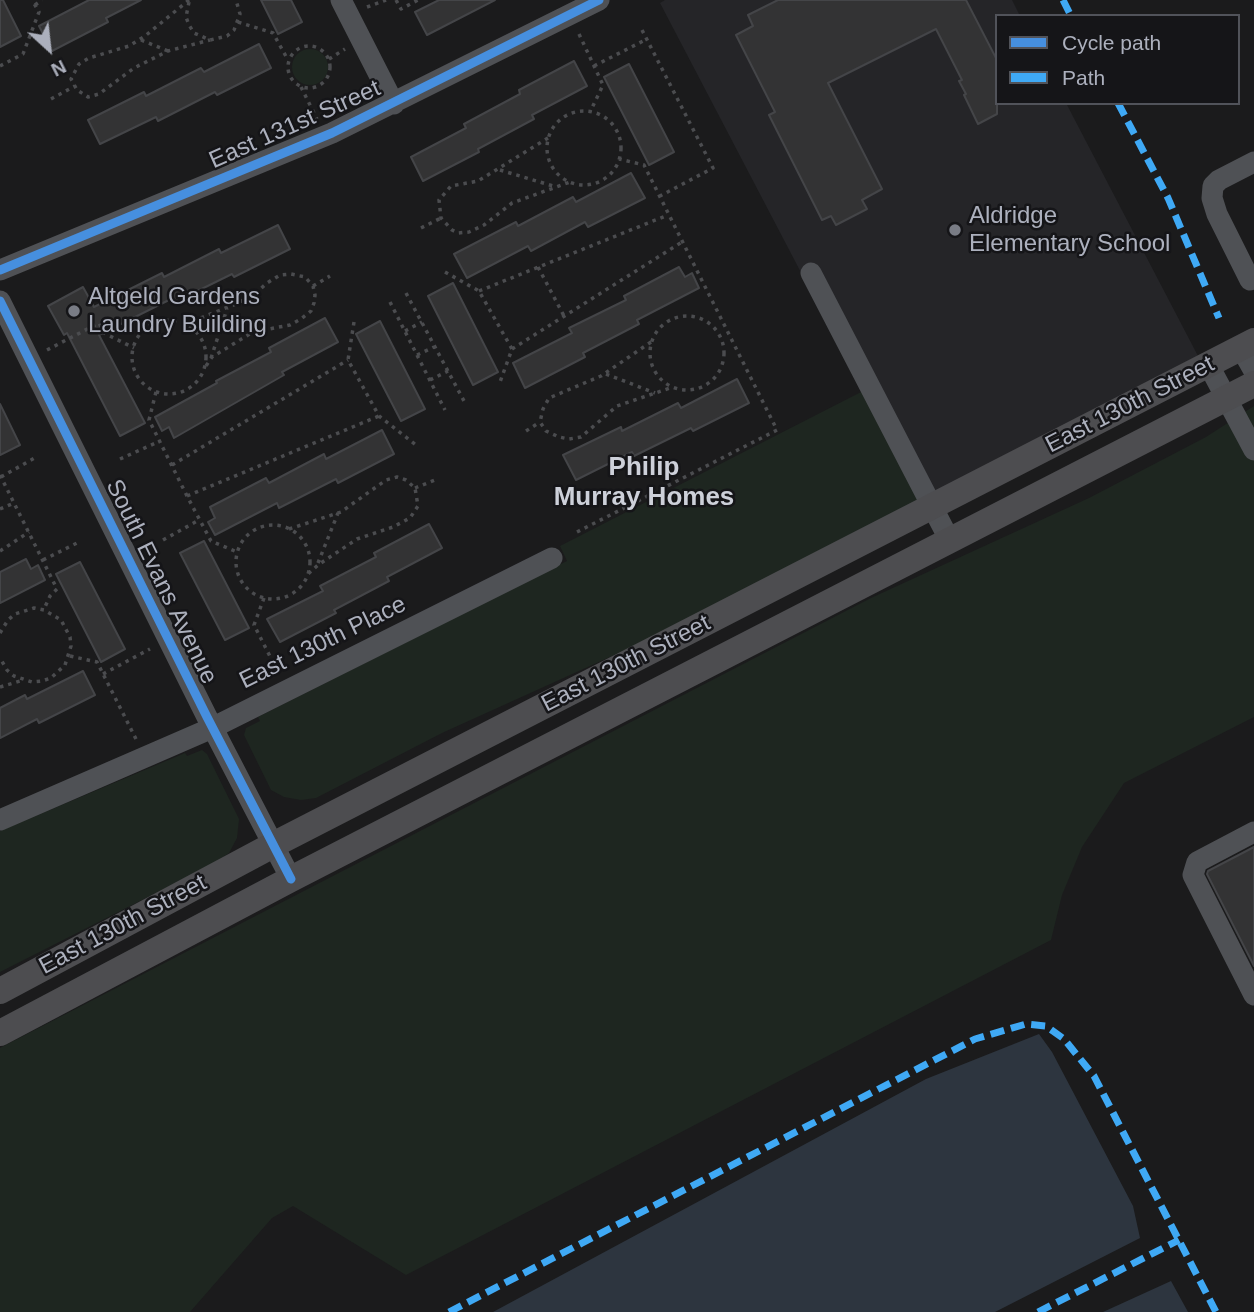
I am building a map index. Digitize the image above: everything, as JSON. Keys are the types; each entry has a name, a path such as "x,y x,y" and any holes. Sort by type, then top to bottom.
{"main road":[{"name":"East 130th Street","path":"0,990 274,845 1248,344"},
{"name":"East 130th Street","path":"0,1033 291,880 1254,384"}],"street":[{"path":"341,0 394,104"},
{"name":"East 131st Street","path":"0,270 327,136 599,0"},
{"path":"1253,285 1217,214 1212,198 1213,186 1219,180 1254,162"},
{"path":"811,273 950,541"},
{"name":"South Evans Avenue","path":"0,301 212,728 291,880"},
{"path":"1248,344 1254,371"},
{"path":"1208,364 1254,450"},
{"name":"East 130th Place","path":"0,820 212,728 552,558"},
{"path":"1254,832 1197,862 1193,868 1193,875 1254,995"}],"path":[{"path":"0,66 23,54 39,12 33,2 42,0"},
{"path":"189,0 129,46 89,58 79,64 71,79 75,86 88,97 99,94 134,68 168,51 227,36 238,22 240,14 236,0"},
{"path":"189,0 186,17 188,25 194,33 210,40"},
{"path":"367,7 386,0"},
{"path":"396,0 401,9 418,0"},
{"path":"238,22 273,33 289,61"},
{"path":"642,30 713,168 659,196"},
{"path":"578,32 603,85 590,112"},
{"path":"594,66 647,38"},
{"path":"140,39 168,51"},
{"path":"301,87 315,88 321,85 330,73 329,59 321,49 308,46 296,50 288,67 291,79 301,87 319,123"},
{"path":"329,59 348,48"},
{"path":"51,99 75,86"},
{"path":"581,111 590,112 606,119 617,133 620,141 619,159 615,168 600,181 580,185 562,178 551,165 548,138 564,117 581,111"},
{"path":"548,138 478,181 451,186 439,200 441,218 452,230 469,232 484,225 512,203 570,182"},
{"path":"577,532 777,430 643,164 619,159"},
{"path":"499,170 555,186"},
{"path":"479,290 668,215"},
{"path":"421,228 441,218"},
{"path":"500,382 512,349 682,242"},
{"path":"538,267 564,316"},
{"path":"445,272 479,290 512,349"},
{"path":"185,324 257,292 281,275 305,277 313,286 316,295 311,311 290,324 253,332 210,360"},
{"path":"313,286 330,276"},
{"path":"406,293 464,401"},
{"path":"390,302 445,410"},
{"path":"204,369 206,360 203,343 192,328 175,321 156,323 140,334 134,348 132,362 135,372 147,387 165,394 184,390 199,378 210,360 227,307"},
{"path":"651,342 654,369 659,377 673,387 692,390 710,382 717,375 724,356 720,337 707,323 689,316 670,321 651,342 606,373 549,398 540,422 543,429 559,438 581,437 617,406 673,387"},
{"path":"354,322 348,360 379,416 416,445"},
{"path":"405,331 422,322"},
{"path":"46,351 99,323 104,333 134,348"},
{"path":"720,337 728,333"},
{"path":"417,355 435,346"},
{"path":"172,465 348,360"},
{"path":"430,380 448,371"},
{"path":"606,373 657,393"},
{"path":"156,392 149,420 187,496 211,541 238,552"},
{"path":"187,496 379,416"},
{"path":"526,431 540,422"},
{"path":"120,459 160,441"},
{"path":"38,456 0,476 57,589 50,596 44,610"},
{"path":"289,529 303,540 307,548 310,566 308,574 304,583 291,595 264,598 249,590 239,577 237,569 238,552 254,531 271,526 289,529 338,513 386,480 397,477 406,480 415,488 418,506 410,518 393,527 357,539 308,574"},
{"path":"415,488 435,480"},
{"path":"0,509 14,503"},
{"path":"318,565 338,513"},
{"path":"163,540 200,520"},
{"path":"0,551 29,532"},
{"path":"43,560 79,542"},
{"path":"264,598 254,625 283,682"},
{"path":"0,633 15,614 34,608 53,613 67,628 70,637 70,656 59,672 51,678 32,682 22,680 7,670 0,658"},
{"path":"103,674 155,646"},
{"path":"70,656 97,662 141,749"},
{"path":"0,685 22,680"}],"shaded area":[{"name":"Aldridge Elementary School","path":"665,0 1012,0 1019,14 995,14 995,105 1067,105 1198,356 920,500 660,3"},
{"path":"310,49 323,54 328,67 323,80 310,85 297,80 292,67 297,54"},
{"path":"863,391 920,500 665,632 442,733 316,798 301,800 284,797 271,790 244,735 246,728 260,721 258,717 567,561 560,546"},
{"path":"1254,406 1254,717 1124,783 1082,847 1062,895 1051,940 406,1275 293,1206 272,1218 190,1312 0,1312 0,1048 871,598 1089,498 1206,437"},
{"path":"202,750 207,754 239,819 237,838 229,853 213,864 0,972 0,831 185,753 187,756"},
{"path":"1039,1034 1052,1052 1133,1206 1140,1238 995,1312 493,1312 926,1079"},
{"path":"1171,1281 1188,1312 1103,1312"}],"building":[{"path":"0,0 3,0 21,36 0,47"},
{"path":"89,0 141,0 106,18 108,22 52,51 39,26"},
{"path":"261,0 291,0 302,22 278,34"},
{"path":"439,0 495,0 427,35 415,12"},
{"path":"778,0 966,0 995,56 997,114 978,124 964,95 966,94 959,81 962,80 936,29 828,83 882,189 862,200 867,209 836,225 831,216 822,220 769,115 775,112 736,35 753,26 748,15"},
{"path":"259,44 271,68 217,95 215,92 158,121 156,117 100,144 88,120 144,92 146,96 201,68 204,72"},
{"path":"574,61 587,86 532,115 534,119 478,149 479,152 423,181 411,157 466,128 464,124 520,94 519,90"},
{"path":"629,64 674,152 649,165 604,77"},
{"path":"631,173 645,198 588,227 585,222 531,251 528,246 467,278 454,254 516,222 518,226 573,197 576,202"},
{"path":"278,225 290,249 175,302 173,298 99,335 145,423 120,436 67,333 64,335 48,306 83,287 94,307 162,273 164,277 219,249 221,253"},
{"path":"679,267 685,277 692,273 699,288 637,320 639,324 583,353 585,357 525,388 513,363 572,333 569,328 626,300 624,296"},
{"path":"453,283 498,372 473,385 428,296"},
{"path":"325,318 338,342 282,372 284,375 174,438 169,427 162,431 155,417 271,352 269,348"},
{"path":"380,321 425,409 401,421 356,334"},
{"path":"737,379 749,403 634,456 632,452 576,480 563,455 621,427 622,431 678,403 681,408"},
{"path":"0,404 20,445 0,455"},
{"path":"382,430 394,454 338,483 336,479 279,508 277,503 215,535 208,522 215,518 210,507 266,478 269,483 324,454 326,459"},
{"path":"429,524 442,548 387,577 389,581 334,610 336,613 280,642 267,619 323,591 320,586 376,557 374,553"},
{"path":"204,541 249,628 225,640 180,553"},
{"path":"26,559 31,569 38,565 45,580 0,603 0,572"},
{"path":"80,562 125,649 101,662 56,574"},
{"path":"83,671 95,695 39,723 37,719 0,738 0,708 25,695 27,699"},
{"path":"1254,847 1254,966 1207,874 1208,871"}],"marked path":[{"path":"1063,0 1070,14"},
{"path":"1119,105 1168,198 1219,318"},
{"path":"449,1312 975,1039 1026,1024 1046,1026 1064,1039 1094,1076 1216,1312"},
{"path":"1038,1312 1179,1240"}],"cycle path":[{"path":"0,270 332,133 599,0"},
{"path":"0,301 207,717 291,879"}],"place":[{"name":"Aldridge Elementary School","path":"955,230"},
{"name":"Altgeld Gardens Laundry Building","path":"74,311"}],"district":[{"name":"Philip Murray Homes","path":"644,483"}]}
